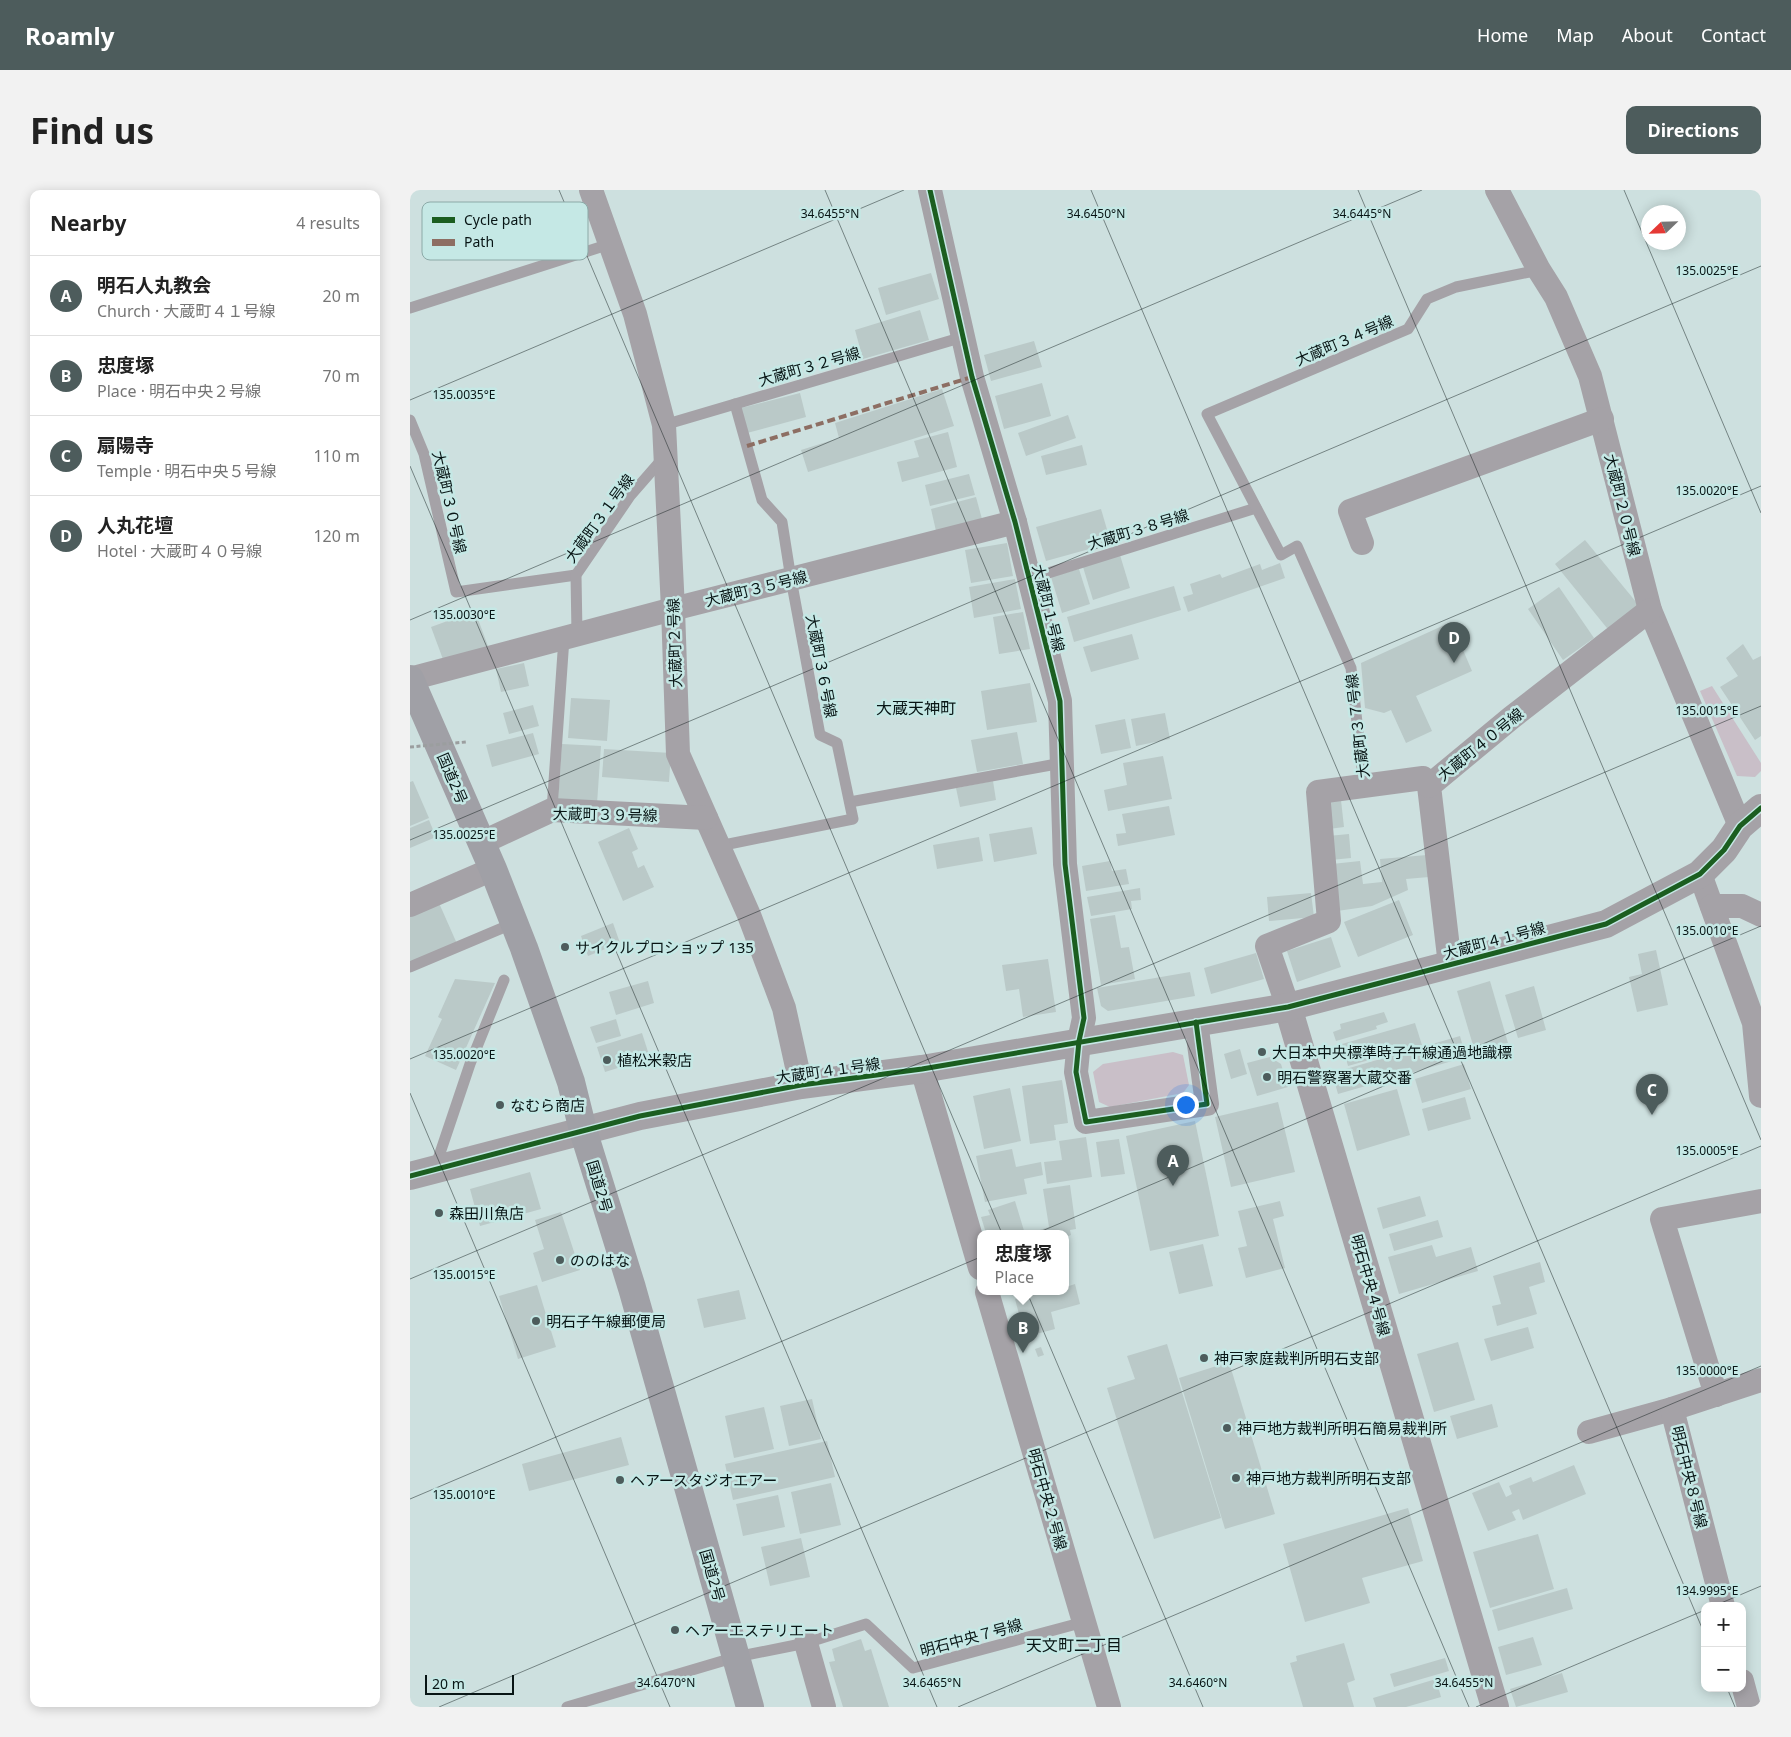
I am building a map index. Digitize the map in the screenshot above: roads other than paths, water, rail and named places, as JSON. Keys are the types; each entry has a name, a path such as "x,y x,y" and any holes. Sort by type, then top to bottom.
{"highway":[{"name":"国道2号","path":"410,679 493,870 571,1082 583,1130 635,1298 750,1707"}],"street":[{"name":"大蔵町２号線","path":"591,190 635,314 664,425 678,754 749,915 784,1008 801,1085"},
{"name":"大蔵町１号線","path":"930,190 972,377 1015,522 1060,701 1066,864 1084,1018 1078,1042"},
{"name":"大蔵町２０号線","path":"1497,190 1539,270 1556,297 1590,376 1650,610 1740,826"},
{"path":"1362,543 1350,511 1602,419"},
{"name":"大蔵町３５号線","path":"410,679 673,609 1015,522"},
{"name":"大蔵町４０号線","path":"1450,965 1429,786 1511,718 1650,610"},
{"path":"1364,786 1424,778 1429,786"},
{"name":"大蔵町３７号線","path":"1288,1007 1267,946 1329,921 1318,792 1364,786"},
{"name":"大蔵町４１号線","path":"422,1173 640,1116 801,1085 922,1069 1288,1007 1606,924 1700,874 1724,850 1740,826 1761,808"},
{"name":"大蔵町３９号線","path":"481,843 552,810 706,818"},
{"path":"410,905 493,870"},
{"path":"1700,874 1758,1029 1761,1096"},
{"path":"1712,906 1742,906 1761,915"},
{"name":"明石中央４号線","path":"1288,1007 1495,1707"},
{"path":"1078,1042 1076,1072 1086,1122 1207,1104 1196,1022"},
{"path":"922,1069 977,1258"},
{"path":"1716,1394 1662,1219 1761,1201"},
{"name":"明石中央２号線","path":"988,1295 1109,1707"},
{"name":"明石中央８号線","path":"1722,1602 1672,1409 1761,1380"},
{"path":"1589,1432 1672,1409"},
{"path":"806,1643 824,1707"},
{"path":"1745,1692 1749,1707"}],"lane":[{"path":"588,251 610,244"},
{"path":"410,308 560,260"},
{"name":"大蔵町３４号線","path":"1207,414 1408,329 1427,299 1456,287 1539,270"},
{"name":"大蔵町３２号線","path":"664,425 963,337"},
{"path":"735,404 762,500 782,522 791,579"},
{"name":"大蔵町３７号線","path":"1207,414 1281,555 1297,546 1351,668 1364,786"},
{"name":"大蔵町３０号線","path":"410,420 424,454 456,592 576,575"},
{"name":"大蔵町３１号線","path":"552,810 576,575 630,496 665,456"},
{"name":"大蔵町３８号線","path":"1029,579 1256,508"},
{"name":"大蔵町３６号線","path":"719,846 853,819 837,743 820,735 791,579"},
{"path":"850,802 1062,763"},
{"path":"410,967 514,923"},
{"path":"422,1173 470,1064 504,980"},
{"name":"明石中央７号線","path":"567,1707 736,1657 806,1643 866,1624 913,1668 1084,1622"}],"place":[{"name":"人丸花壇","path":"1454,663"},
{"name":"サイクルプロショップ 135","path":"565,947"},
{"name":"大日本中央標準時子午線通過地識標","path":"1262,1052"},
{"name":"植松米穀店","path":"607,1060"},
{"name":"明石警察署大蔵交番","path":"1267,1077"},
{"name":"なむら商店","path":"500,1105"},
{"name":"扇陽寺","path":"1652,1115"},
{"name":"明石人丸教会","path":"1173,1186"},
{"name":"森田川魚店","path":"439,1213"},
{"name":"ののはな","path":"560,1260"},
{"name":"明石子午線郵便局","path":"536,1321"},
{"name":"忠度塚","path":"1023,1353"},
{"name":"神戸家庭裁判所明石支部","path":"1204,1358"},
{"name":"神戸地方裁判所明石簡易裁判所","path":"1227,1428"},
{"name":"神戸地方裁判所明石支部","path":"1236,1478"},
{"name":"ヘアースタジオエアー","path":"620,1480"},
{"name":"ヘアーエステリエート","path":"675,1630"}],"district":[{"name":"大蔵天神町","path":"916,708"},
{"name":"天文町二丁目","path":"1074,1645"}]}
